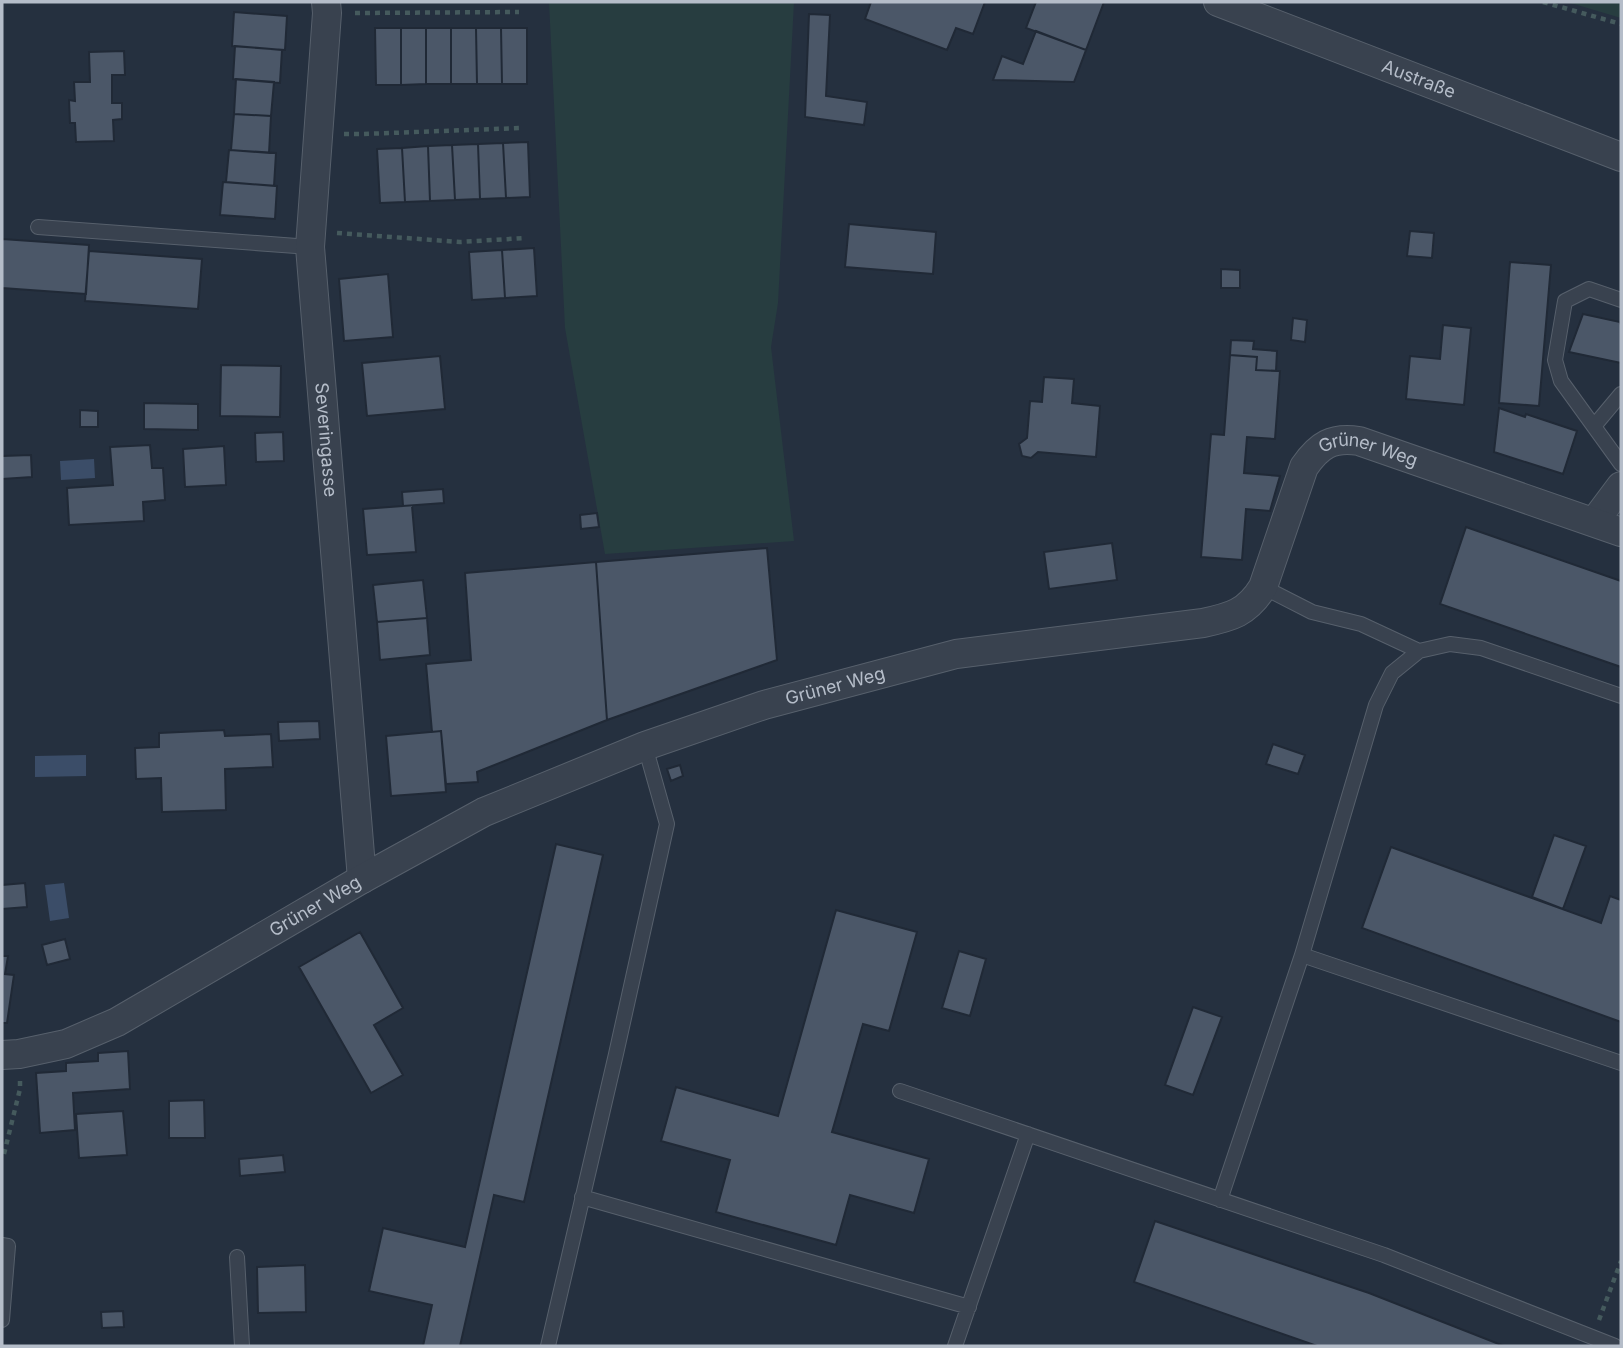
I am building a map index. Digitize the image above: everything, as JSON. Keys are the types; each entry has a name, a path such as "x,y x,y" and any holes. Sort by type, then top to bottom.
{"street":[{"name":"Austraße","path":"1218,2 1621,157"},
{"name":"Severingasse","path":"326,7 311,239 362,879"},
{"name":"Grüner Weg","path":"2,1055 65,1044 117,1022 362,879 484,812 645,746 764,705 956,654 1203,623 1231,617 1255,600 1263,587 1304,467 1312,454 1332,441 1359,441 1621,532"},
{"path":"1594,522 1621,486"}],"lane":[{"path":"38,227 311,239"},
{"path":"1621,300 1589,289 1565,301 1555,359 1561,381 1621,464"},
{"path":"1595,425 1621,394"},
{"path":"1263,587 1312,612 1361,624 1419,651"},
{"path":"1220,1199 1302,955 1376,705 1392,673 1419,651 1450,643 1481,648 1621,696"},
{"path":"548,1346 667,824 645,746"},
{"path":"1302,955 1621,1063"},
{"path":"900,1091 1384,1255 1615,1346"},
{"path":"955,1346 1028,1134"},
{"path":"582,1197 969,1307"},
{"path":"2,1245 8,1246 2,1320"},
{"path":"237,1257 242,1346"}],"path":[{"path":"1543,2 1621,24"},
{"path":"326,7 519,12"},
{"path":"318,133 363,134 521,128"},
{"path":"311,239 460,242 525,239"},
{"path":"4,1154 20,1090 20,1079"},
{"path":"1593,1337 1621,1261"}],"green space":[{"path":"549,2 794,2 778,303 771,347 794,541 605,554 565,328"},
{"path":"1566,2 1621,2 1621,18 1574,4"}],"water":[{"path":"94,459 95,478 61,480 60,461"},
{"path":"86,755 86,776 35,777 35,756"},
{"path":"64,883 69,918 50,921 45,885"}],"building":[{"path":"871,2 985,2 973,34 956,28 947,50 865,19"},
{"path":"1036,2 1104,2 1086,50 1026,28"},
{"path":"234,12 287,16 285,50 232,46"},
{"path":"809,14 830,15 826,96 867,102 864,125 805,117"},
{"path":"375,28 401,28 401,85 376,85"},
{"path":"401,28 426,28 426,84 401,85"},
{"path":"426,28 451,28 451,84 426,84"},
{"path":"451,28 476,28 477,84 451,84"},
{"path":"476,28 501,28 502,84 477,84"},
{"path":"501,28 527,28 527,84 502,84"},
{"path":"1036,31 1086,50 1074,82 993,80 1002,56 1023,64"},
{"path":"235,46 282,50 280,83 233,79"},
{"path":"124,51 125,75 112,75 112,103 122,103 122,119 113,120 114,141 76,142 75,123 70,123 69,100 75,101 74,82 90,82 89,52"},
{"path":"236,79 274,82 271,116 234,114"},
{"path":"234,114 271,116 269,153 231,150"},
{"path":"528,142 530,197 506,198 503,143"},
{"path":"503,143 506,198 480,199 478,144"},
{"path":"478,144 480,199 455,200 452,145"},
{"path":"452,145 455,200 430,201 428,146"},
{"path":"428,146 430,201 405,202 402,148"},
{"path":"402,148 405,202 380,203 377,149"},
{"path":"229,150 276,153 274,186 226,182"},
{"path":"223,182 277,186 275,219 220,215"},
{"path":"849,224 936,232 933,274 845,267"},
{"path":"1410,231 1434,233 1432,258 1407,256"},
{"path":"2,239 89,245 86,294 2,288"},
{"path":"534,248 537,296 505,298 502,250"},
{"path":"502,250 505,298 472,300 469,252"},
{"path":"89,251 202,259 198,309 85,301"},
{"path":"1510,262 1551,265 1539,406 1499,403"},
{"path":"1221,269 1240,270 1240,288 1221,288"},
{"path":"388,274 393,337 344,341 339,279"},
{"path":"1583,314 1620,322 1621,363 1569,352"},
{"path":"1293,318 1307,320 1305,342 1291,340"},
{"path":"1443,325 1471,328 1464,405 1406,399 1410,356 1440,359"},
{"path":"1231,340 1254,341 1253,349 1277,351 1276,371 1256,370 1257,357 1230,355"},
{"path":"1230,355 1257,357 1256,370 1280,371 1275,439 1247,437 1244,473 1280,476 1270,511 1246,509 1242,560 1201,557 1211,434 1224,435"},
{"path":"440,356 445,409 367,416 362,363"},
{"path":"221,365 281,366 280,417 220,416"},
{"path":"1044,377 1074,379 1072,403 1100,406 1096,457 1038,452 1031,458 1022,456 1019,444 1027,438 1030,401 1042,402"},
{"path":"144,403 198,404 198,430 144,429"},
{"path":"1499,408 1577,431 1563,474 1494,452"},
{"path":"80,410 98,411 98,427 80,427"},
{"path":"283,432 284,461 256,462 255,433"},
{"path":"150,445 152,468 163,468 165,500 143,502 144,521 69,525 67,488 113,485 110,447"},
{"path":"224,446 226,485 185,487 183,449"},
{"path":"31,455 32,477 2,479 2,456"},
{"path":"443,489 444,503 403,506 402,492"},
{"path":"412,506 416,552 367,555 363,509"},
{"path":"597,513 599,527 581,529 580,515"},
{"path":"1466,527 1621,581 1621,667 1440,604"},
{"path":"1112,543 1117,580 1049,589 1044,552"},
{"path":"767,548 777,660 607,720 596,562"},
{"path":"596,562 607,720 477,772 478,782 446,784 441,731 432,732 426,664 471,660 465,573"},
{"path":"423,580 427,618 377,622 373,585"},
{"path":"427,618 430,655 380,660 377,622"},
{"path":"319,721 320,739 279,741 278,722"},
{"path":"224,730 225,736 271,734 273,767 225,769 226,810 162,812 161,778 136,779 135,748 159,747 159,733"},
{"path":"441,731 446,792 391,796 386,736"},
{"path":"1273,744 1305,755 1298,774 1266,764"},
{"path":"680,765 683,776 671,781 667,769"},
{"path":"1554,835 1586,846 1563,909 1532,897"},
{"path":"556,844 603,855 524,1202 494,1195 460,1346 423,1346 432,1305 369,1291 383,1228 465,1247"},
{"path":"1391,847 1601,923 1610,896 1621,900 1621,1022 1362,928"},
{"path":"25,883 27,907 2,909 2,885"},
{"path":"836,910 917,932 889,1031 863,1024 832,1132 929,1159 914,1213 850,1195 836,1245 716,1212 730,1160 661,1141 676,1087 778,1116"},
{"path":"360,932 403,1008 374,1025 403,1075 371,1093 299,967"},
{"path":"65,939 70,959 47,965 42,945"},
{"path":"959,951 986,959 970,1016 942,1008"},
{"path":"2,956 8,956 5,974 14,975 7,1023 2,1023"},
{"path":"1193,1007 1222,1017 1193,1095 1165,1085"},
{"path":"128,1051 130,1089 73,1093 75,1130 40,1133 36,1073 66,1071 66,1063 98,1061 98,1053"},
{"path":"204,1100 205,1138 169,1138 169,1101"},
{"path":"123,1111 127,1155 79,1158 76,1114"},
{"path":"283,1155 285,1172 240,1176 239,1159"},
{"path":"1155,1221 1369,1293 1504,1346 1317,1346 1134,1282"},
{"path":"305,1265 306,1312 258,1313 257,1267"},
{"path":"123,1311 124,1327 102,1328 101,1312"}]}
